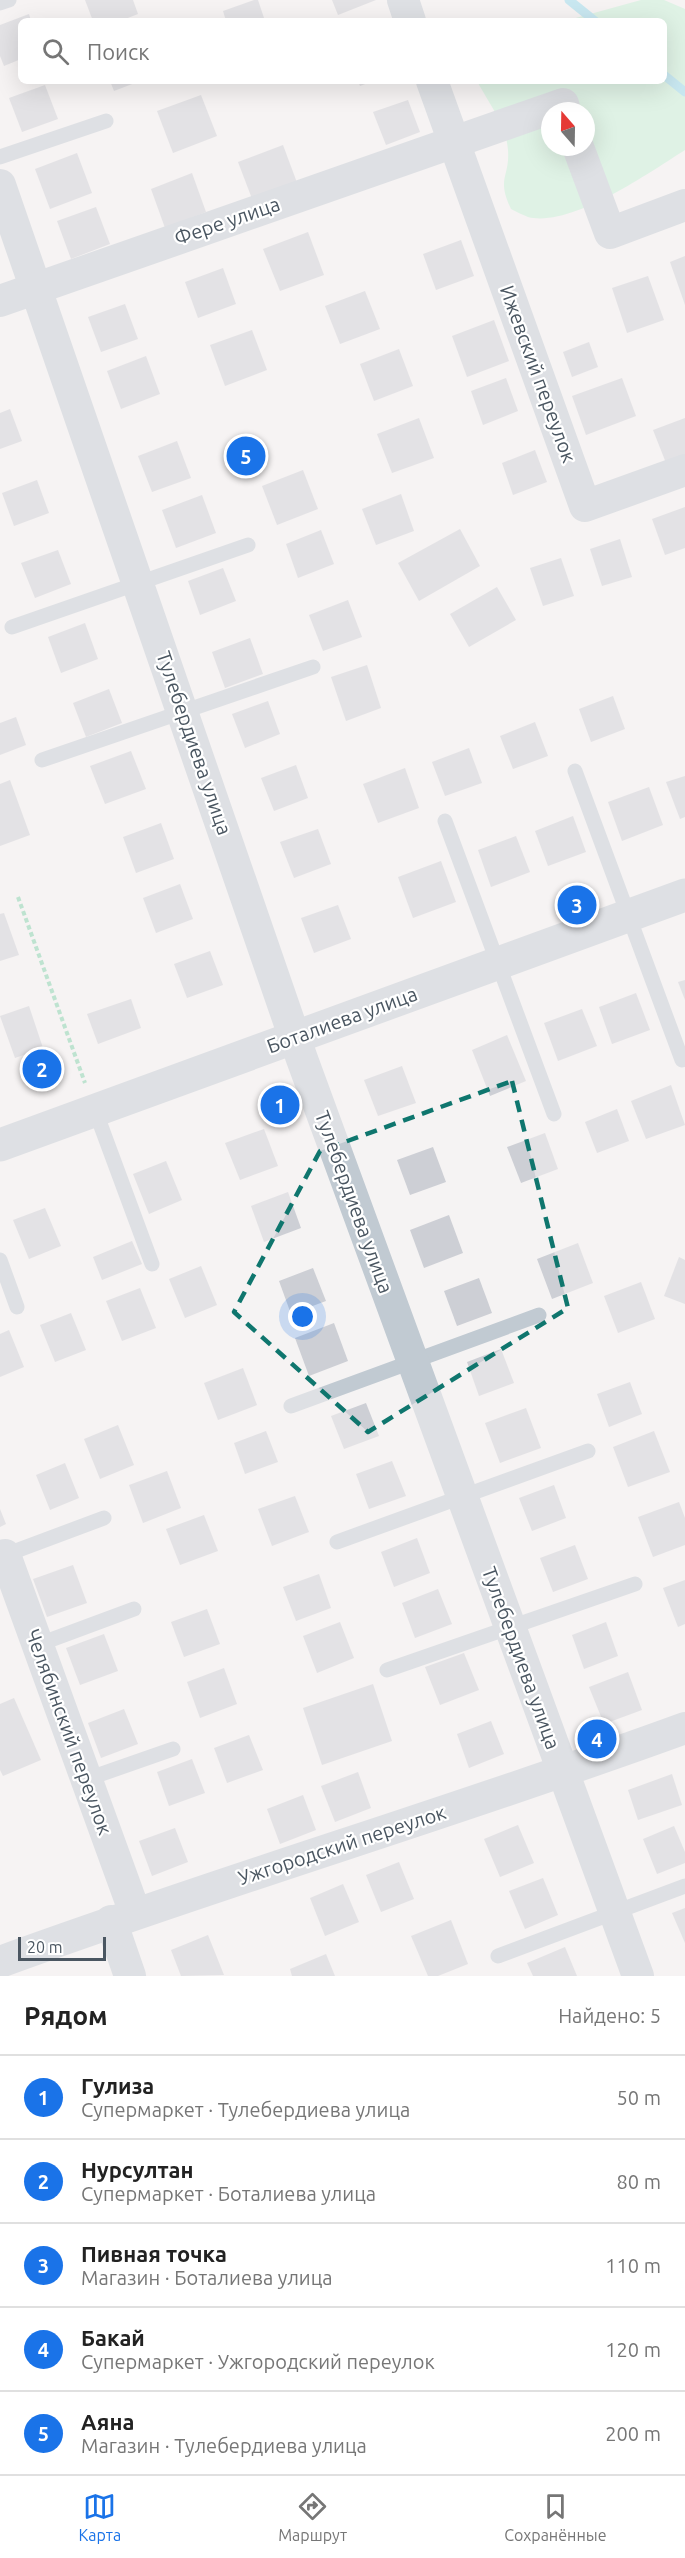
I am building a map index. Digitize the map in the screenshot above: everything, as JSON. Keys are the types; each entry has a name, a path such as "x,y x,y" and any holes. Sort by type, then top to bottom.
{"street":[{"path":"403,0 409,18"},
{"name":"Ижевский переулок","path":"433,84 585,506 685,470"},
{"path":"454,142 541,112"},
{"name":"Фере улица","path":"0,301 454,142"},
{"path":"581,156 610,232 685,205"},
{"name":"Тулебердиева улица","path":"0,185 38,287 295,1038 638,1976"},
{"name":"Боталиева улица","path":"0,1145 685,896"},
{"name":"Челябинский переулок","path":"2,1556 87,1779 123,1917 130,1976"},
{"name":"Ужгородский переулок","path":"0,1962 123,1917 563,1772 685,1728"}],"lane":[{"path":"0,3 9,0"},
{"path":"0,157 106,121"},
{"path":"12,627 248,545"},
{"path":"42,760 313,668"},
{"path":"576,771 682,1060"},
{"path":"445,821 554,1114"},
{"path":"95,1110 152,1264"},
{"path":"0,1260 17,1307"},
{"path":"291,1406 539,1316"},
{"path":"337,1542 588,1451"},
{"path":"2,1556 104,1518"},
{"path":"387,1670 635,1584"},
{"path":"37,1645 134,1609"},
{"path":"87,1779 173,1749"},
{"path":"498,1956 685,1887"}],"path":[{"path":"18,897 95,1110"}],"highlighted area":[{"path":"512,1081 568,1308 368,1432 234,1312 320,1151"}],"green space":[{"path":"641,0 664,0 685,9 685,150 631,184 610,196 566,214 546,218 528,217 511,209 504,190 508,150 501,123 479,84 667,84 667,18 576,18"}],"building":[{"path":"85,0 133,0 138,14 128,18 92,18"},
{"path":"258,0 264,18 225,18 223,11"},
{"path":"332,0 376,0 338,15"},
{"path":"29,14 30,18 18,18"},
{"path":"18,18 18,60 4,66 0,56 0,25"},
{"path":"111,84 132,84 114,91"},
{"path":"45,85 58,119 22,132 9,98"},
{"path":"201,95 217,136 173,153 157,111"},
{"path":"408,100 420,132 386,145 373,112"},
{"path":"283,145 299,188 254,204 238,162"},
{"path":"77,153 92,193 50,209 35,169"},
{"path":"192,173 206,212 165,228 151,189"},
{"path":"96,207 110,244 71,259 57,221"},
{"path":"308,232 324,275 280,291 263,249"},
{"path":"461,240 474,276 436,290 423,254"},
{"path":"685,256 685,305 670,262"},
{"path":"223,268 236,304 198,318 185,282"},
{"path":"648,276 664,320 627,333 612,288"},
{"path":"365,291 380,329 340,344 325,306"},
{"path":"125,304 138,339 101,352 88,317"},
{"path":"494,320 509,361 467,377 452,336"},
{"path":"252,330 267,370 225,386 210,345"},
{"path":"589,342 598,367 572,377 563,352"},
{"path":"399,349 413,386 374,401 360,364"},
{"path":"146,356 160,394 121,409 107,371"},
{"path":"506,378 518,411 483,425 471,391"},
{"path":"622,378 636,416 586,435 572,396"},
{"path":"10,409 22,441 0,449 0,413"},
{"path":"419,418 434,458 392,473 377,434"},
{"path":"685,418 685,455 666,463 653,430"},
{"path":"177,441 191,478 152,492 138,456"},
{"path":"535,450 547,482 513,495 502,463"},
{"path":"303,470 318,509 277,525 262,486"},
{"path":"37,480 49,513 14,526 2,493"},
{"path":"401,494 414,531 376,545 362,509"},
{"path":"202,495 216,533 176,548 162,510"},
{"path":"685,507 685,548 665,555 652,519"},
{"path":"460,529 480,566 419,601 398,563"},
{"path":"321,530 334,564 298,578 286,544"},
{"path":"620,539 632,577 602,586 590,549"},
{"path":"58,550 71,584 35,598 21,563"},
{"path":"561,558 574,596 543,606 530,568"},
{"path":"223,568 236,601 200,615 188,581"},
{"path":"497,587 516,620 469,647 450,614"},
{"path":"348,600 362,637 323,651 309,615"},
{"path":"85,623 98,659 61,673 48,637"},
{"path":"250,638 263,674 225,688 212,652"},
{"path":"367,665 381,708 346,721 331,677"},
{"path":"109,689 122,723 86,737 73,703"},
{"path":"613,696 625,729 591,742 579,709"},
{"path":"268,701 280,734 245,748 232,714"},
{"path":"16,717 26,745 0,755 0,723"},
{"path":"535,722 548,756 513,769 500,736"},
{"path":"469,748 482,783 445,796 432,762"},
{"path":"131,751 146,789 105,804 90,766"},
{"path":"296,765 308,798 274,811 261,778"},
{"path":"405,768 419,808 378,823 363,784"},
{"path":"685,776 685,817 680,819 666,782"},
{"path":"10,780 30,835 0,846 0,784"},
{"path":"649,787 663,825 622,841 608,802"},
{"path":"573,816 586,852 548,866 535,831"},
{"path":"161,823 174,859 136,873 123,837"},
{"path":"318,829 331,864 294,878 280,842"},
{"path":"516,836 530,872 491,887 478,850"},
{"path":"441,861 456,902 413,918 398,877"},
{"path":"180,884 193,919 156,933 143,898"},
{"path":"338,905 351,939 314,953 301,918"},
{"path":"4,913 19,955 0,961 0,914"},
{"path":"210,951 223,985 187,998 174,964"},
{"path":"685,980 685,1000 678,982"},
{"path":"636,993 650,1030 612,1044 599,1007"},
{"path":"131,999 141,1028 98,1044 87,1014"},
{"path":"29,1006 43,1048 15,1058 0,1016"},
{"path":"582,1009 597,1046 558,1061 544,1023"},
{"path":"507,1035 526,1081 490,1096 472,1050"},
{"path":"402,1066 416,1103 378,1116 364,1080"},
{"path":"671,1085 685,1125 646,1139 631,1101"},
{"path":"617,1109 629,1141 597,1153 585,1122"},
{"path":"264,1129 278,1166 240,1180 225,1143"},
{"path":"545,1133 558,1169 521,1183 507,1147"},
{"path":"433,1147 446,1182 410,1195 397,1160"},
{"path":"166,1161 182,1200 149,1214 133,1174"},
{"path":"288,1192 301,1228 264,1242 251,1206"},
{"path":"45,1208 61,1246 29,1259 13,1220"},
{"path":"449,1215 463,1253 424,1268 410,1230"},
{"path":"132,1241 142,1264 102,1280 93,1257"},
{"path":"578,1243 593,1283 552,1299 537,1259"},
{"path":"679,1257 685,1260 685,1304 664,1296"},
{"path":"201,1266 217,1305 185,1318 169,1279"},
{"path":"313,1268 326,1301 291,1314 279,1281"},
{"path":"479,1278 492,1313 457,1326 444,1291"},
{"path":"641,1282 655,1319 618,1333 604,1296"},
{"path":"140,1288 156,1328 122,1341 106,1301"},
{"path":"71,1313 86,1350 55,1362 40,1325"},
{"path":"334,1323 348,1361 309,1376 295,1338"},
{"path":"9,1330 24,1367 0,1377 0,1334"},
{"path":"501,1349 514,1383 479,1396 467,1362"},
{"path":"243,1368 257,1405 218,1420 204,1383"},
{"path":"630,1382 642,1414 609,1427 597,1394"},
{"path":"366,1403 379,1436 344,1449 331,1416"},
{"path":"526,1408 541,1448 500,1463 485,1423"},
{"path":"118,1425 134,1465 100,1479 84,1439"},
{"path":"266,1431 278,1462 245,1474 234,1443"},
{"path":"654,1431 670,1472 628,1487 613,1447"},
{"path":"392,1461 406,1496 369,1509 356,1474"},
{"path":"65,1463 79,1498 50,1510 36,1475"},
{"path":"167,1471 181,1508 143,1523 129,1485"},
{"path":"554,1485 566,1518 532,1531 519,1498"},
{"path":"295,1496 309,1532 272,1546 258,1509"},
{"path":"679,1502 685,1518 685,1545 653,1557 638,1517"},
{"path":"0,1509 6,1524 0,1527"},
{"path":"204,1515 218,1551 180,1565 166,1529"},
{"path":"417,1538 430,1573 394,1587 381,1552"},
{"path":"575,1545 588,1579 553,1592 540,1558"},
{"path":"73,1565 87,1603 47,1617 33,1579"},
{"path":"319,1574 331,1608 296,1621 283,1587"},
{"path":"685,1580 685,1624 678,1627 663,1588"},
{"path":"438,1589 452,1624 415,1638 402,1603"},
{"path":"207,1609 220,1644 184,1657 171,1622"},
{"path":"340,1622 354,1658 317,1673 303,1636"},
{"path":"606,1622 618,1656 584,1669 572,1635"},
{"path":"104,1634 118,1671 80,1685 66,1648"},
{"path":"464,1653 479,1690 440,1705 425,1667"},
{"path":"224,1668 237,1704 200,1718 187,1682"},
{"path":"628,1672 642,1710 604,1724 589,1687"},
{"path":"373,1684 392,1741 322,1765 303,1708"},
{"path":"14,1698 41,1760 3,1776 0,1770 0,1704"},
{"path":"124,1709 138,1744 101,1758 88,1723"},
{"path":"491,1721 504,1754 469,1768 457,1734"},
{"path":"604,1724 611,1747 590,1754 582,1731"},
{"path":"249,1735 263,1770 227,1783 214,1748"},
{"path":"192,1759 205,1793 169,1806 157,1772"},
{"path":"358,1772 371,1808 335,1822 321,1786"},
{"path":"672,1774 682,1805 638,1820 628,1790"},
{"path":"303,1795 316,1830 280,1844 267,1809"},
{"path":"518,1825 534,1863 500,1877 484,1839"},
{"path":"674,1826 685,1852 685,1863 657,1874 643,1839"},
{"path":"175,1828 188,1862 152,1876 139,1841"},
{"path":"399,1862 414,1899 381,1912 366,1875"},
{"path":"543,1878 558,1915 525,1929 509,1891"},
{"path":"343,1884 359,1922 325,1936 310,1898"},
{"path":"685,1908 685,1943 672,1913"},
{"path":"451,1920 468,1964 438,1976 428,1976 411,1936"},
{"path":"208,1935 224,1975 181,1976 171,1950"},
{"path":"565,1947 577,1976 533,1976 527,1963"},
{"path":"326,1954 335,1976 292,1976 290,1969"}],"waterway":[{"path":"569,0 591,18"},
{"path":"667,77 685,92"}],"place":[{"name":"Аяна","path":"246,456"},
{"name":"Пивная точка","path":"577,905"},
{"name":"Нурсултан","path":"42,1069"},
{"name":"Гулиза","path":"280,1105"},
{"name":"Бакай","path":"597,1739"}]}
